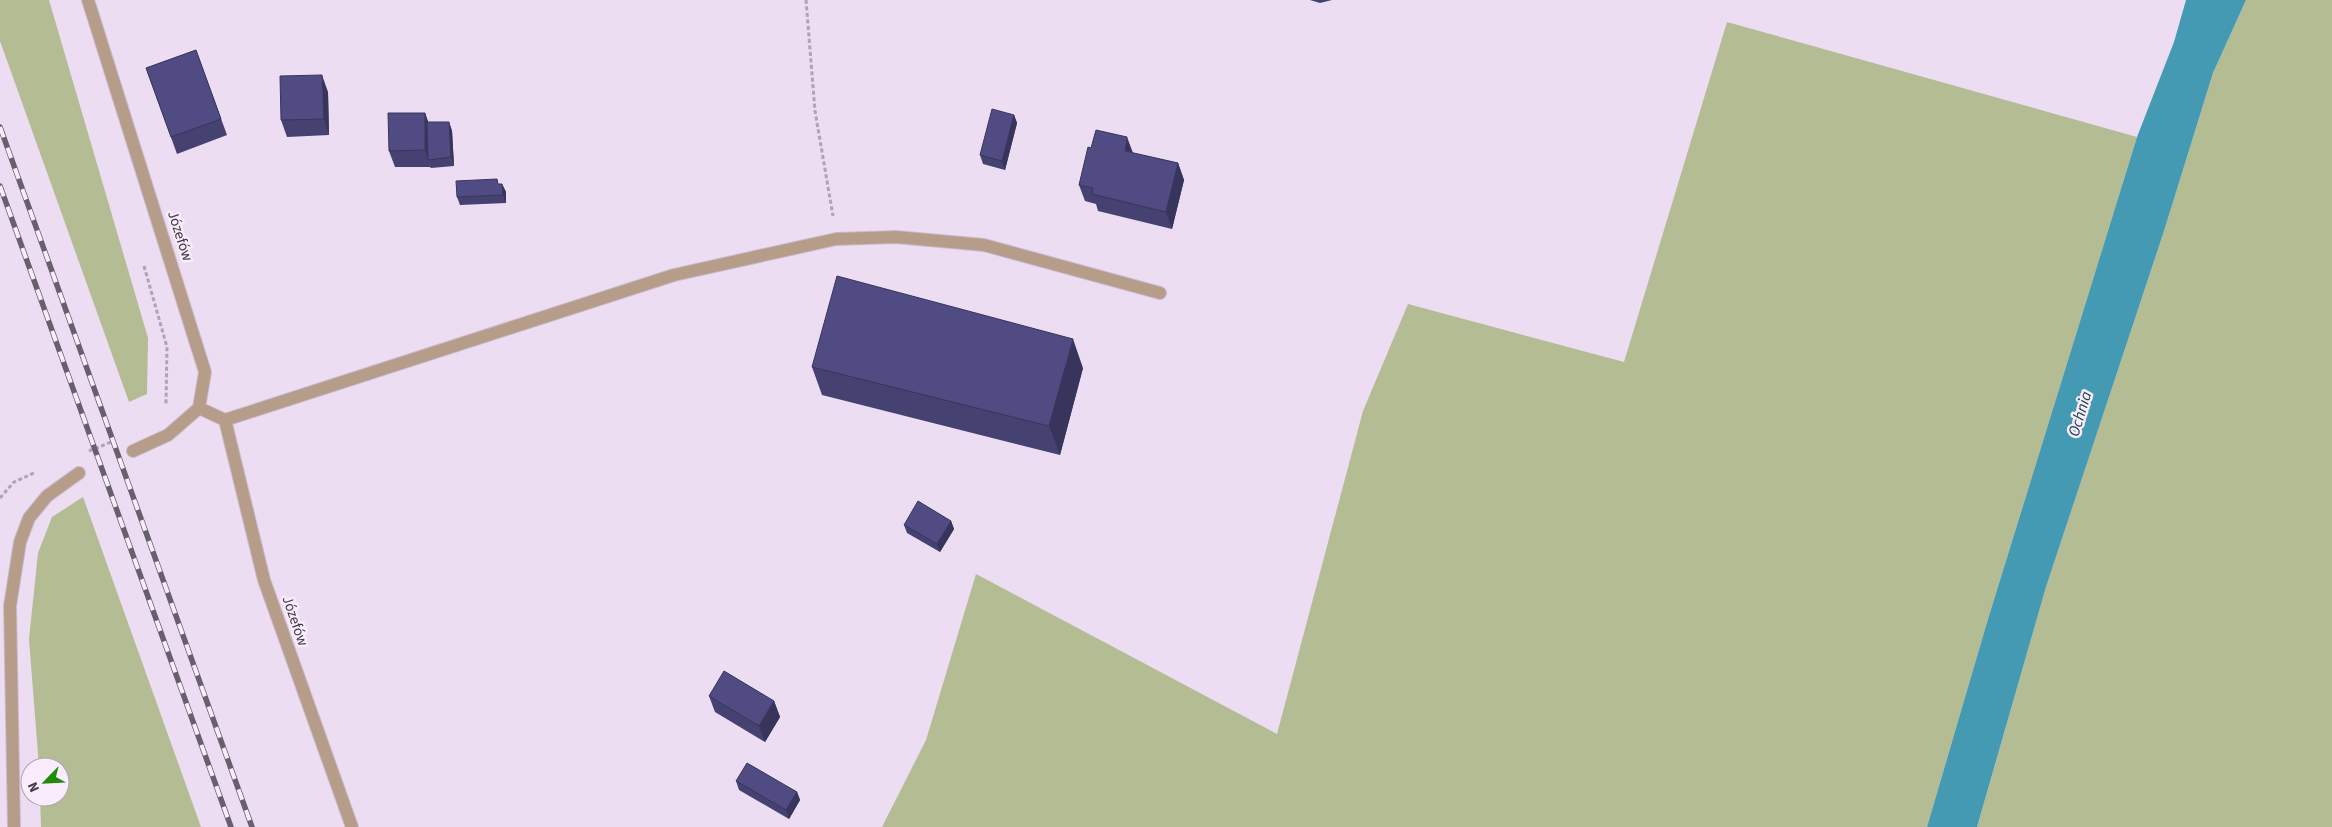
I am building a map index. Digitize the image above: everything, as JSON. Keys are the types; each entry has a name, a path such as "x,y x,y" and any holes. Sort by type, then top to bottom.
{"street":[{"name":"Józefów","path":"88,0 205,372 199,408"},
{"path":"133,451 168,434 199,408 225,420 674,275 836,239 896,237 984,245 1160,293"},
{"name":"Józefów","path":"225,420 264,580 352,827"},
{"path":"14,827 10,606 20,542 29,518 47,496 79,473"}],"path":[{"path":"806,0 816,110 836,239"},
{"path":"143,262 167,347 166,414"},
{"path":"83,453 120,438"}],"green space":[{"path":"0,0 49,0 148,338 147,394 129,402 0,41"},
{"path":"2246,0 2332,0 2332,827 1977,827 2046,587 2164,231 2213,73"},
{"path":"1727,22 2137,137 1988,619 1927,827 882,827 926,740 976,574 1277,734 1363,411 1408,304 1624,362"},
{"path":"83,497 201,827 41,827 40,807 70,807 70,757 38,757 29,639 38,553 52,517"}],"water":[{"name":"Ochnia","path":"2186,0 2246,0 2213,73 2164,231 2046,587 1977,827 1927,827 1988,619 2137,137 2174,42"}],"building":[{"path":"196,50 221,119 171,137 146,68"},
{"path":"322,75 324,119 281,120 280,76"},
{"path":"992,109 1014,115 1002,161 980,155"},
{"path":"388,113 425,113 425,150 389,151"},
{"path":"427,122 449,122 451,157 428,160"},
{"path":"1096,130 1127,137 1125,151 1178,163 1166,212 1092,194 1093,188 1079,185 1088,147 1091,148"},
{"path":"497,179 498,184 502,184 503,195 457,197 456,181"},
{"path":"837,276 1073,339 1049,426 812,367"},
{"path":"918,501 951,521 937,544 904,525"},
{"path":"724,671 774,701 759,726 709,696"},
{"path":"747,763 797,792 786,810 736,781"}],"railway":[{"path":"0,127 252,827"},
{"path":"0,186 231,827"}]}
